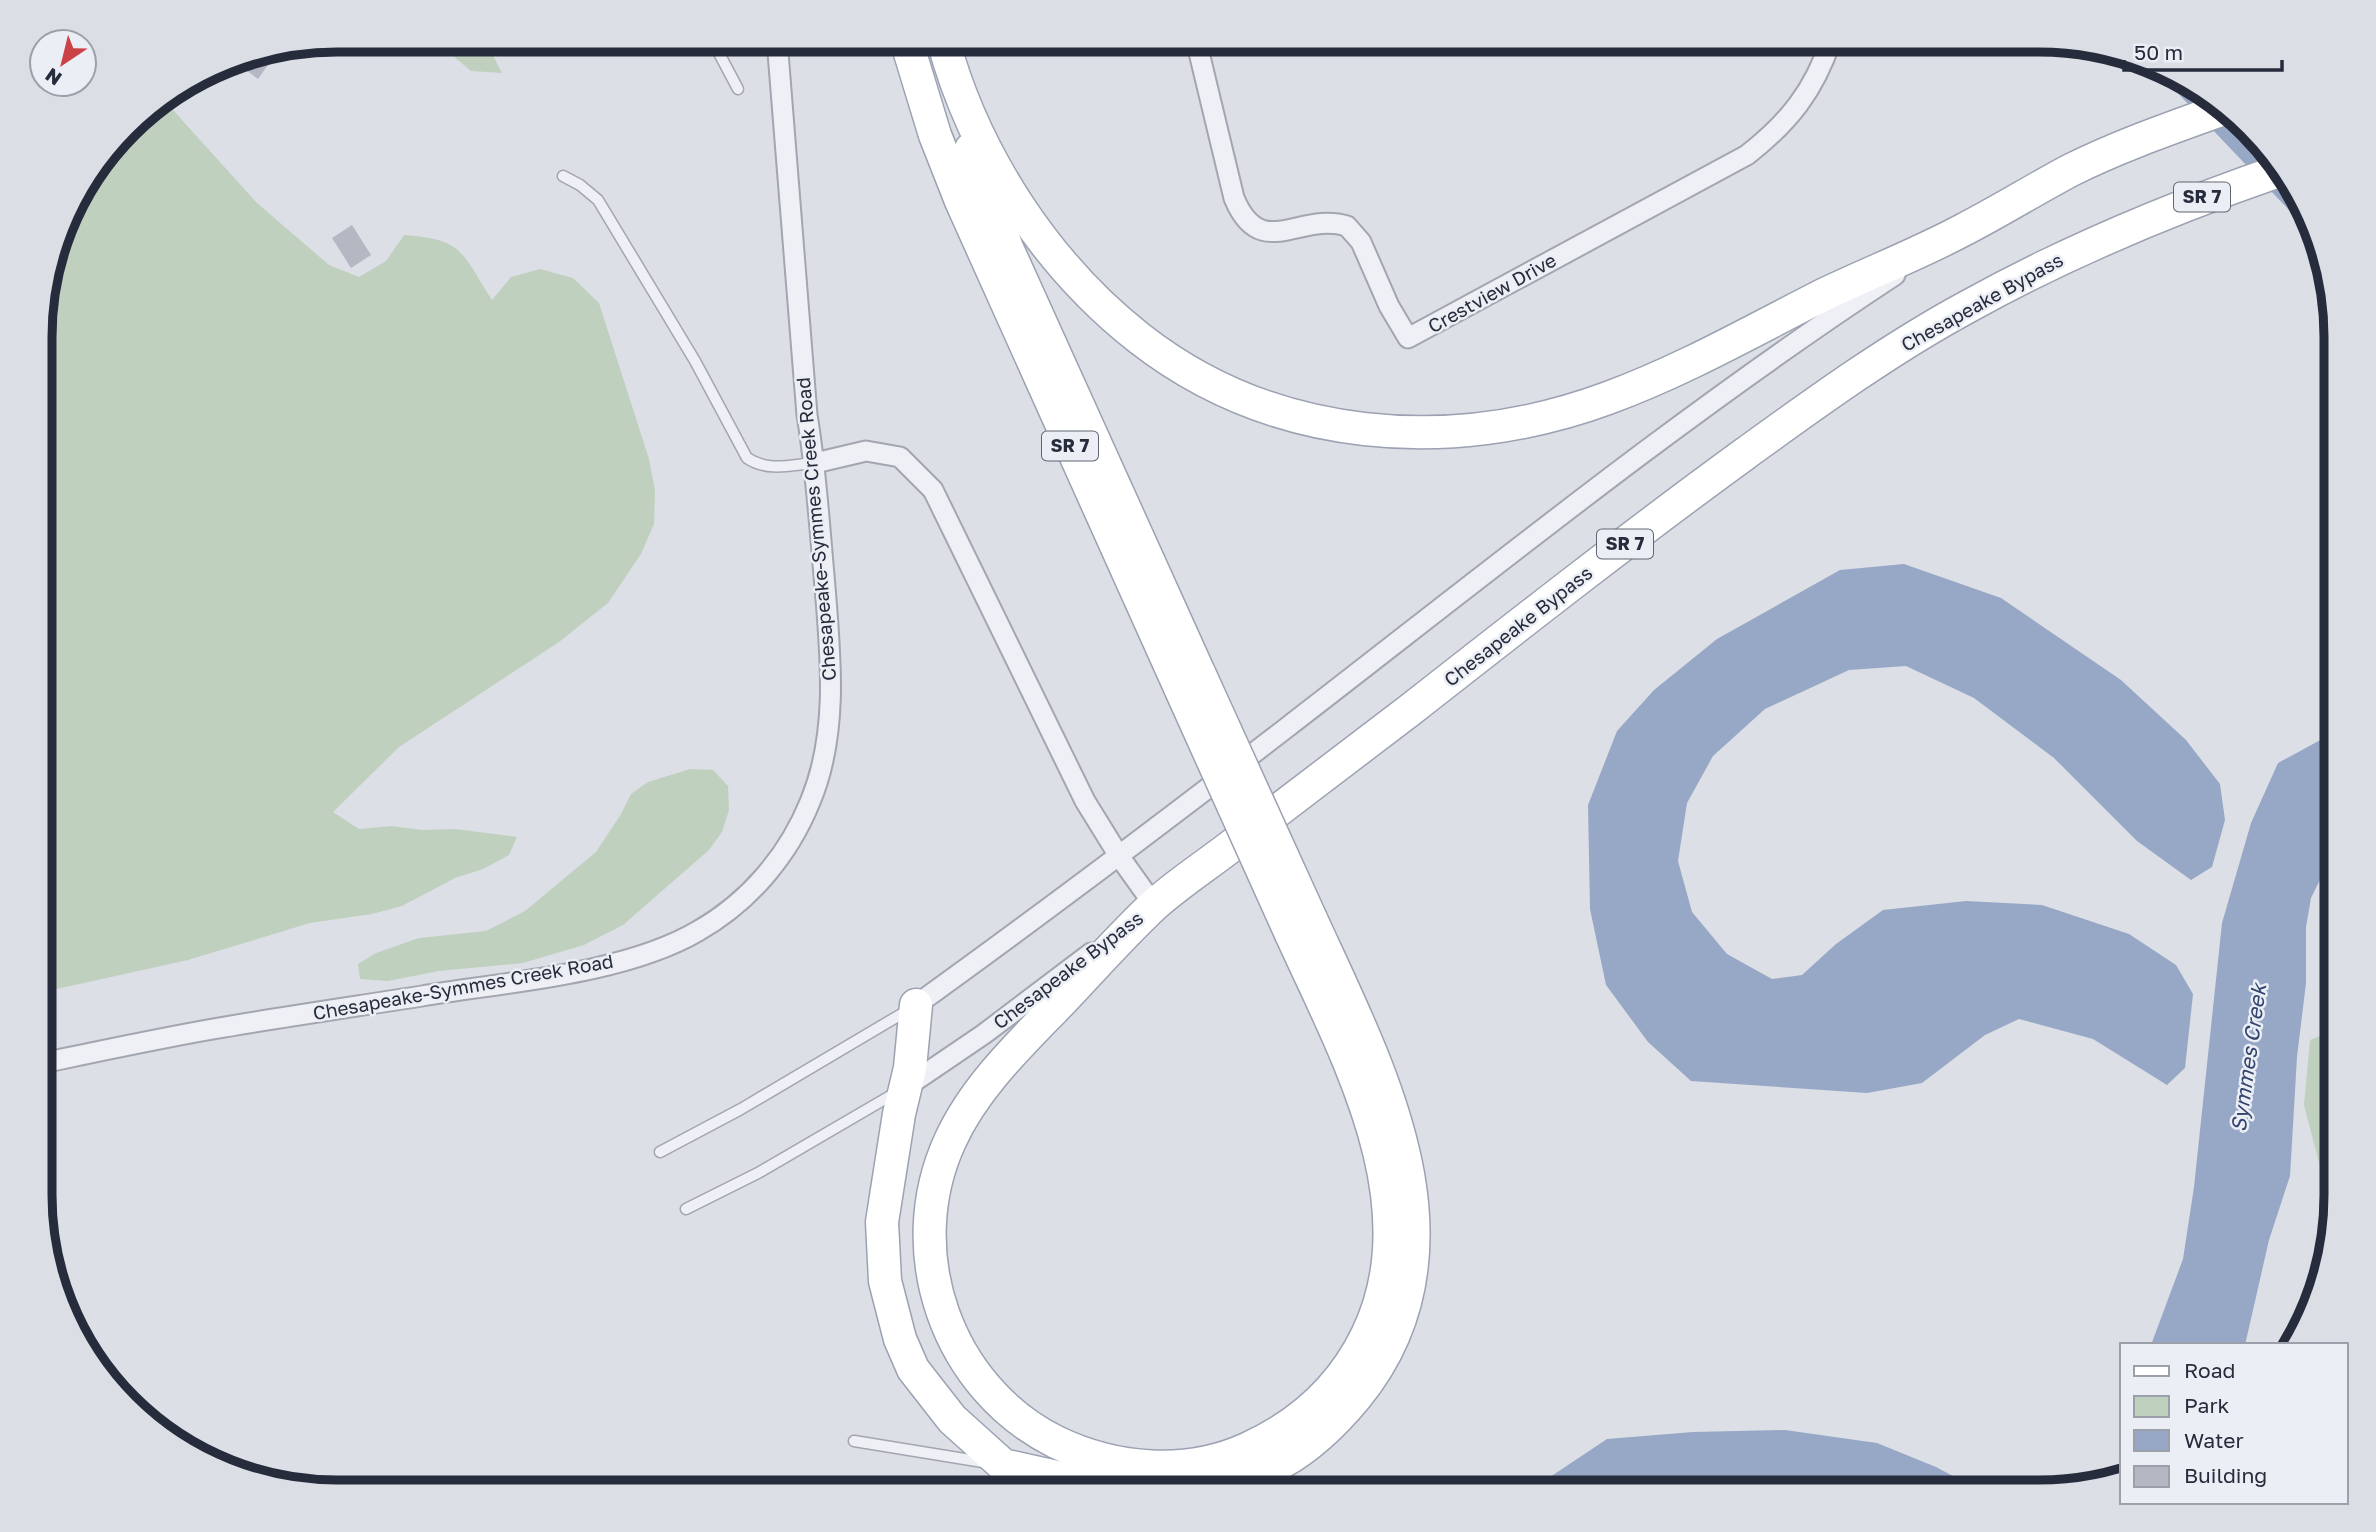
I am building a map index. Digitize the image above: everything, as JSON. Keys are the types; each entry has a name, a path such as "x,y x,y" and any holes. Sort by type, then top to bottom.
{"main road":[{"name":"SR 7","path":"910,53 931,124 961,201 1190,683 1301,927 1378,1149 1389,1211 1388,1266 1383,1294 1359,1353 1340,1380 1296,1422 1268,1440 1233,1455 1199,1465 1158,1468 1125,1464 1058,1443 1026,1424 997,1400 973,1371 951,1336 937,1299 931,1223 934,1191 951,1139 983,1088 1019,1045 1154,905"},
{"path":"947,53 962,99 998,170 1039,234 1087,293 1117,321 1179,366 1215,387 1289,415 1334,426 1414,434 1452,433 1527,423 1646,382 1869,273 1960,232 2074,169 2157,133 2214,113"},
{"path":"962,99 966,131 976,167 1007,248 1190,683"},
{"name":"Chesapeake Bypass","path":"1154,905 1536,611 1799,415 1888,354 1964,308 2043,267 2201,198 2271,174"},
{"path":"1241,1480 1288,1460 1318,1438 1364,1387 1384,1357 1398,1327 1409,1293 1413,1264 1411,1186 1388,1098 1370,1050 1301,927"},
{"path":"916,1005 906,1087 899,1114 882,1222 882,1250 891,1310 900,1339 913,1369 931,1394 952,1419 1003,1465 1068,1480"}],"street":[{"name":"Chesapeake-Symmes Creek Road","path":"52,1061 211,1029 597,968 664,947 696,932 726,914 776,863 811,801 822,768 828,733 831,662 815,463 807,415 778,53"},
{"name":"Crestview Drive","path":"1199,53 1234,198 1241,214 1248,223 1267,233 1324,222 1347,226 1361,242 1389,306 1408,338 1747,155 1784,124 1800,104 1825,53"},
{"path":"916,1005 1118,856 1678,425 1820,324 1960,232"},
{"path":"815,463 866,452 900,457 933,490 1085,801 1118,856 1154,905"},
{"name":"Chesapeake Bypass","path":"906,1087 984,1034 1154,905"}],"lane":[{"path":"719,53 738,89"},
{"path":"563,176 580,185 598,200 695,360 747,458 759,466 771,467 815,463"},
{"path":"660,1153 741,1109 916,1005"},
{"path":"686,1209 758,1173 906,1087"},
{"path":"854,1441 1003,1465"}],"green space":[{"path":"450,53 492,53 502,73 471,71"},
{"path":"170,107 257,203 329,265 359,277 386,261 404,235 439,240 451,245 467,260 492,300 511,277 540,269 573,278 599,303 649,459 655,490 654,524 641,554 608,603 559,642 399,747 333,812 359,829 391,826 422,830 455,829 517,837 509,855 483,869 455,878 402,906 372,914 310,923 188,960 52,990 52,338 55,301 68,246 91,195 123,150"},
{"path":"690,769 713,770 728,786 729,810 722,832 709,850 623,925 584,945 523,963 439,971 388,981 360,979 358,964 376,953 419,938 486,931 525,911 596,852 631,794 648,782"},
{"path":"2324,1034 2324,1182 2304,1105 2310,1040"}],"water":[{"path":"2170,85 2212,111 2240,136 2265,164 2297,219"},
{"path":"1904,564 2001,598 2121,680 2186,740 2220,784 2225,820 2212,867 2191,880 2137,841 2054,758 1974,698 1906,666 1849,670 1765,709 1713,756 1687,803 1678,861 1692,912 1727,954 1772,979 1802,975 1836,944 1883,910 1966,901 2042,905 2129,934 2176,965 2193,994 2185,1068 2167,1085 2093,1039 2019,1019 1985,1035 1922,1083 1867,1093 1691,1081 1648,1042 1606,985 1590,909 1588,805 1617,731 1654,690 1717,639 1840,570"},
{"name":"Symmes Creek","path":"2324,738 2324,872 2311,898 2306,927 2306,983 2297,1057 2290,1176 2269,1240 2245,1343 2152,1343 2183,1259 2194,1187 2222,923 2251,823 2278,763"},
{"path":"1785,1430 1877,1443 1960,1480 1546,1480 1607,1439 1693,1432"}],"building":[{"path":"271,60 258,79 244,69"},
{"path":"352,225 371,255 351,268 332,238"}]}
